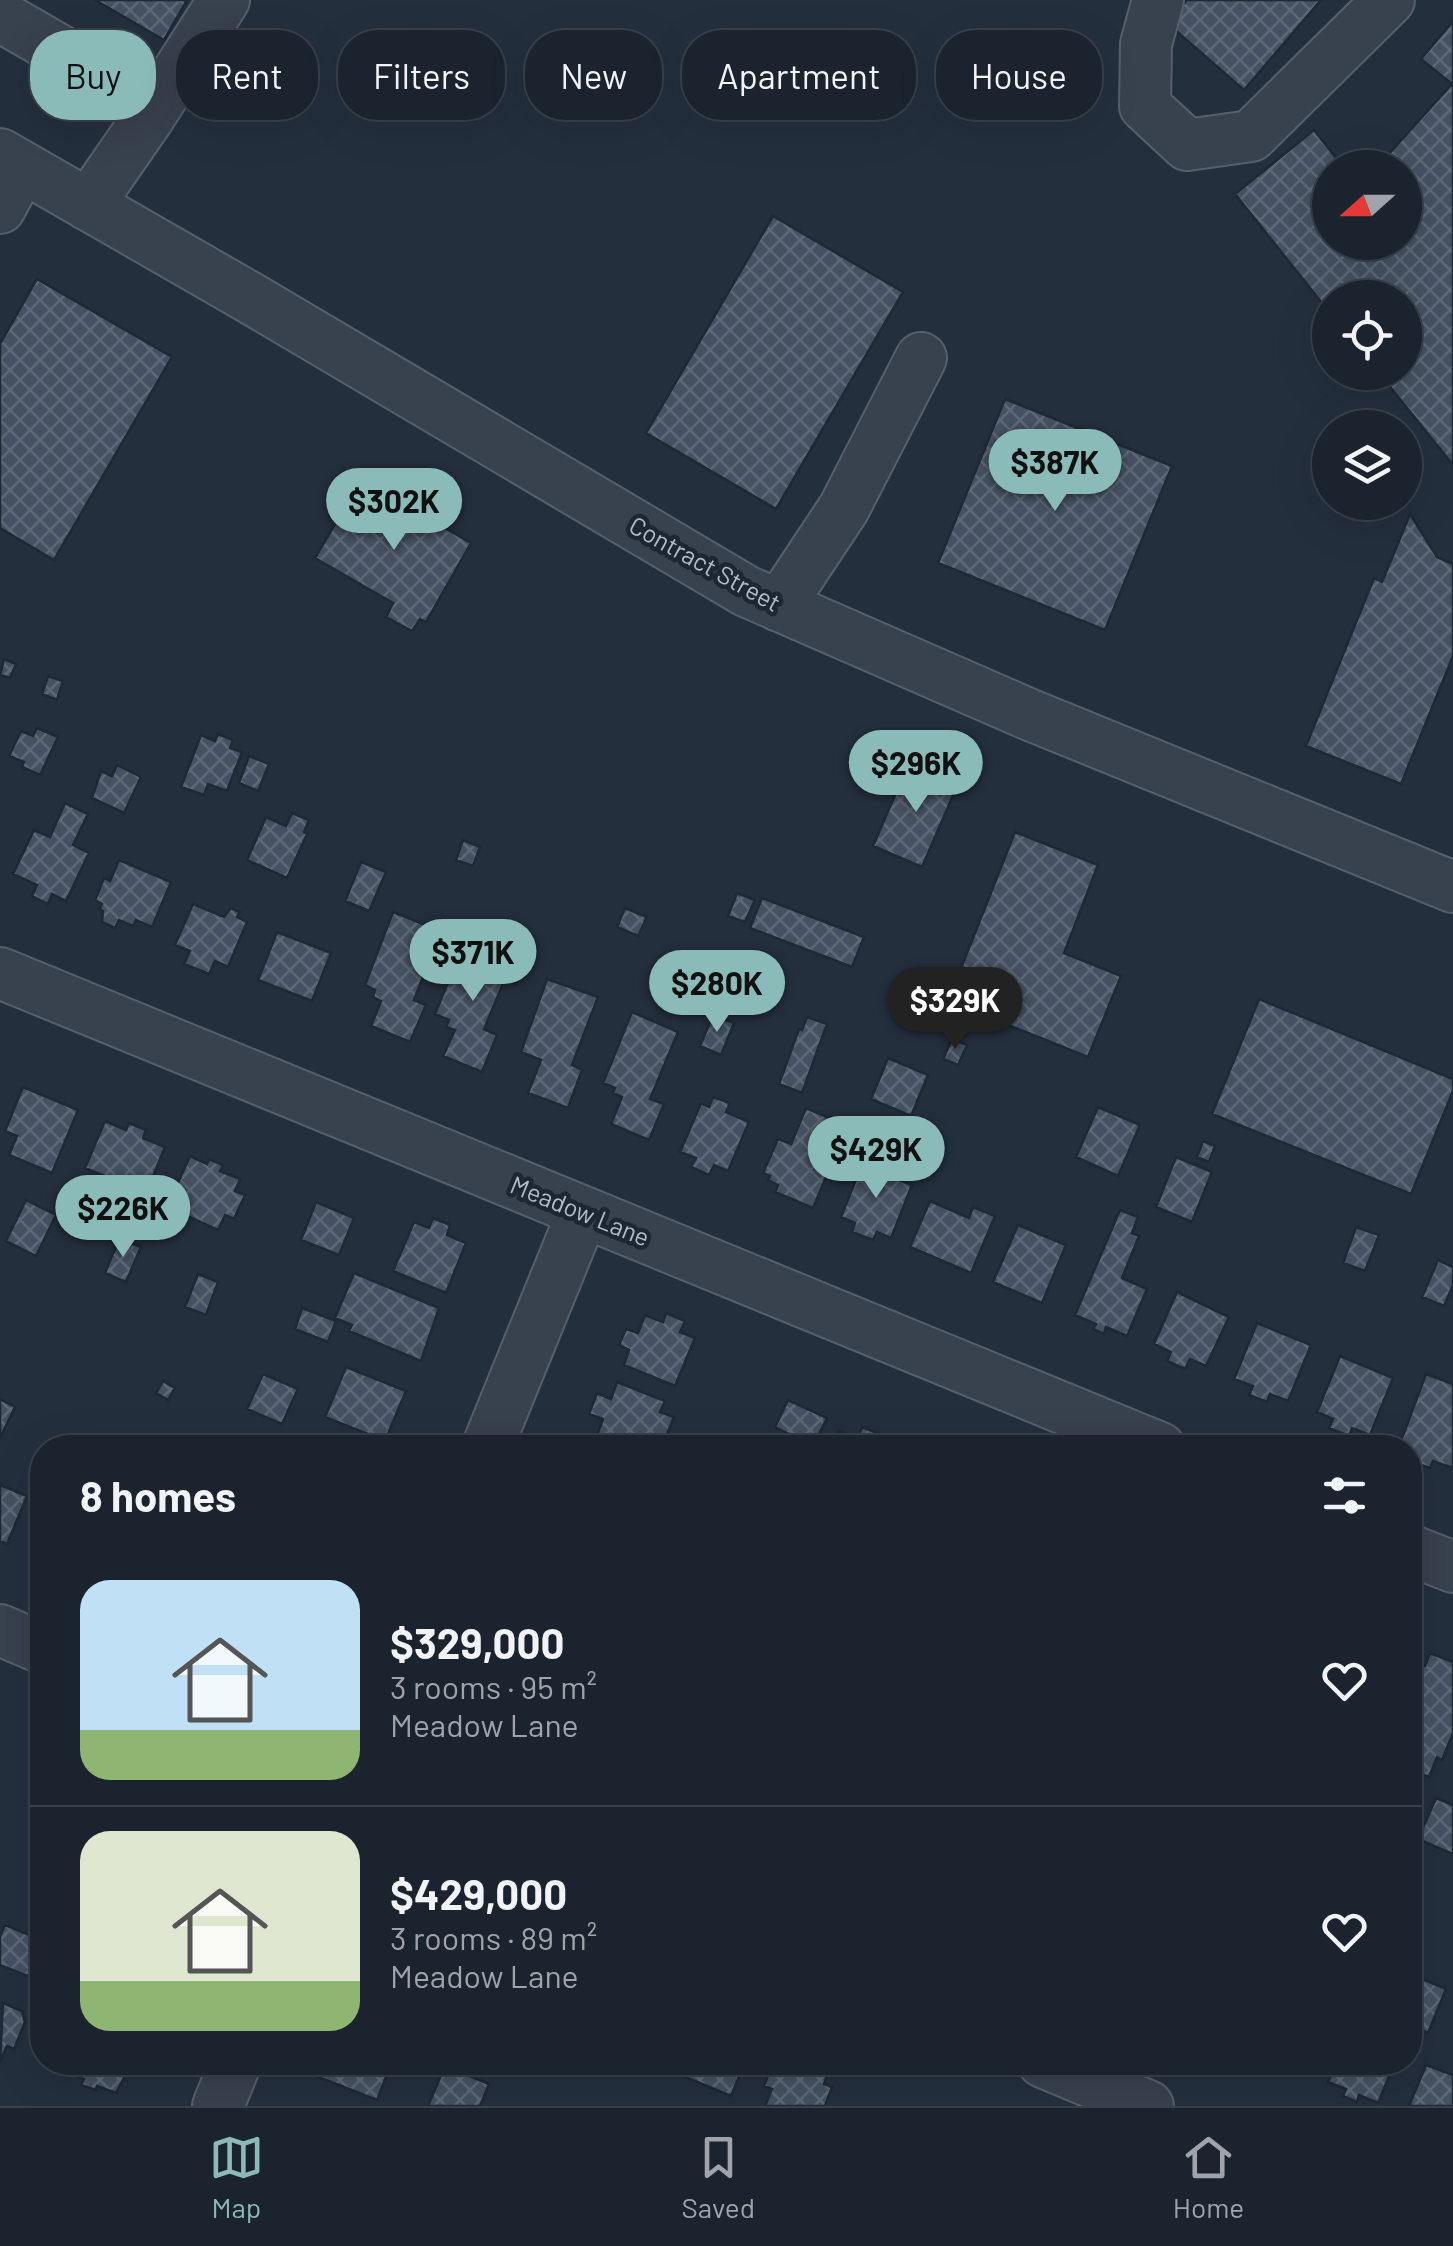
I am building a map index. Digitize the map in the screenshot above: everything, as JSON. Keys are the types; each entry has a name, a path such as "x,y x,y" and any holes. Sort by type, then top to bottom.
{"street":[{"path":"156,106 224,0"},
{"path":"1158,0 1146,44 1145,106 1187,145 1251,136 1389,0"},
{"path":"0,16 30,33"},
{"path":"88,205 147,120"},
{"name":"Contract Street","path":"7,176 88,205 746,591 1028,714 1453,887"},
{"path":"779,606 844,508 921,358"},
{"name":"Meadow Lane","path":"0,973 1128,1435"},
{"path":"492,1435 583,1212"},
{"path":"1422,1555 1453,1567"},
{"path":"0,1630 30,1643"},
{"path":"218,2106 231,2075"},
{"path":"1074,2075 1148,2106"}],"building":[{"path":"95,0 187,0 164,40 156,35 156,30 147,30"},
{"path":"1187,0 1321,0 1244,90 1167,23"},
{"path":"1453,21 1453,465 1422,427 1422,410 1409,410 1393,390 1422,390 1422,280 1312,280 1312,290 1235,194 1314,130 1330,150 1312,150 1312,260 1422,260 1422,150 1392,150 1452,84 1421,59"},
{"path":"773,216 903,292 776,509 646,433"},
{"path":"37,279 172,357 54,560 0,528 0,344"},
{"path":"1005,399 1172,466 1105,630 938,563"},
{"path":"361,480 471,543 426,622 420,619 412,631 386,617 393,603 315,558"},
{"path":"1408,520 1414,520 1437,557 1453,564 1453,656 1401,784 1306,746 1374,578 1382,582"},
{"path":"4,659 16,664 10,678 0,675"},
{"path":"48,676 63,681 57,700 42,694"},
{"path":"37,728 58,737 40,775 9,756 21,731 33,736"},
{"path":"218,734 233,740 230,748 242,752 227,791 208,784 204,795 181,787 201,735 215,741"},
{"path":"249,756 269,764 258,791 239,783"},
{"path":"909,763 958,784 922,867 873,846"},
{"path":"117,765 141,777 124,813 92,798 101,771 112,776"},
{"path":"65,803 88,814 73,845 89,853 66,901 52,894 48,904 32,896 37,885 13,874 34,830 50,837"},
{"path":"292,813 309,820 304,832 307,834 287,878 247,860 266,817 286,826"},
{"path":"1015,832 1098,865 1064,953 1121,976 1088,1057 948,1001"},
{"path":"463,840 480,847 473,866 456,860"},
{"path":"119,860 171,882 152,927 136,920 133,926 119,920 115,928 102,922 102,904 95,900 104,878 110,881"},
{"path":"361,862 386,872 369,911 345,901"},
{"path":"737,893 755,900 745,922 728,916"},
{"path":"762,898 864,937 852,967 750,928"},
{"path":"193,904 224,917 231,908 247,922 228,967 215,961 209,974 184,964 190,951 175,945"},
{"path":"625,908 647,917 638,936 617,927"},
{"path":"393,912 441,931 414,1000 426,1005 410,1042 371,1026 381,1001 373,997 375,990 365,985"},
{"path":"277,932 331,953 312,1001 258,980"},
{"path":"464,943 512,963 510,967 521,972 516,984 505,979 484,1029 497,1035 482,1072 443,1056 455,1030 446,1027 449,1020 435,1014"},
{"path":"547,979 598,997 572,1065 582,1070 568,1108 528,1093 541,1060 521,1052"},
{"path":"1259,999 1453,1079 1453,1091 1411,1194 1212,1114"},
{"path":"632,1012 678,1032 650,1099 664,1104 649,1140 611,1124 622,1097 613,1093 615,1088 603,1083"},
{"path":"713,1015 734,1023 721,1055 700,1046"},
{"path":"807,1017 827,1024 802,1093 779,1084"},
{"path":"952,1039 967,1045 958,1065 943,1059"},
{"path":"888,1058 928,1075 911,1116 871,1099"},
{"path":"23,1087 78,1110 52,1173 9,1155 17,1136 5,1131"},
{"path":"713,1097 730,1103 726,1112 749,1122 728,1171 714,1165 709,1175 691,1167 696,1158 680,1152 701,1103 709,1107"},
{"path":"1098,1107 1140,1125 1118,1176 1076,1157"},
{"path":"806,1108 848,1126 813,1208 775,1192 778,1185 763,1173 778,1139 791,1144"},
{"path":"105,1121 126,1130 129,1123 146,1130 143,1138 165,1147 146,1193 85,1168"},
{"path":"1203,1141 1215,1146 1209,1162 1197,1157"},
{"path":"190,1156 207,1164 209,1159 223,1165 220,1171 240,1179 235,1191 245,1195 234,1219 225,1215 218,1230 167,1207"},
{"path":"1176,1157 1212,1172 1192,1222 1156,1207"},
{"path":"877,1161 895,1168 892,1177 912,1185 891,1238 877,1232 873,1240 852,1232 855,1223 841,1217 862,1164 874,1169"},
{"path":"26,1200 56,1215 36,1256 6,1241"},
{"path":"930,1201 969,1218 973,1207 995,1216 971,1273 910,1247"},
{"path":"316,1202 354,1218 339,1255 301,1240"},
{"path":"1120,1210 1138,1217 1132,1233 1139,1236 1122,1278 1147,1289 1127,1336 1106,1327 1104,1334 1093,1329 1096,1324 1075,1315"},
{"path":"433,1218 450,1225 447,1235 466,1243 446,1293 393,1271 414,1222 429,1228"},
{"path":"1018,1225 1066,1245 1042,1303 993,1282"},
{"path":"1356,1227 1379,1235 1365,1271 1343,1263"},
{"path":"119,1239 141,1247 126,1282 105,1273"},
{"path":"1438,1260 1453,1267 1453,1285 1444,1306 1422,1297"},
{"path":"354,1273 439,1308 421,1361 349,1331 352,1325 335,1318"},
{"path":"198,1274 218,1282 206,1315 185,1307"},
{"path":"1177,1292 1229,1317 1206,1366 1190,1359 1185,1369 1167,1361 1171,1352 1154,1344"},
{"path":"302,1308 336,1321 328,1342 295,1329"},
{"path":"666,1313 685,1321 680,1332 695,1338 675,1386 624,1365 629,1350 619,1345 626,1329 638,1333 645,1315 663,1322"},
{"path":"1257,1323 1311,1345 1288,1401 1270,1394 1267,1402 1249,1395 1253,1386 1234,1379"},
{"path":"1340,1356 1393,1378 1370,1435 1352,1428 1346,1435 1329,1428 1333,1419 1317,1412"},
{"path":"346,1367 406,1391 388,1435 370,1435 325,1417"},
{"path":"263,1374 298,1389 282,1424 247,1409"},
{"path":"1426,1374 1453,1384 1453,1468 1433,1461 1430,1468 1422,1465 1422,1435 1403,1435"},
{"path":"163,1381 175,1388 168,1400 156,1393"},
{"path":"617,1382 665,1401 660,1412 674,1417 667,1435 597,1435 603,1419 589,1414 597,1393 611,1399"},
{"path":"0,1399 15,1407 0,1438"},
{"path":"788,1400 827,1418 818,1435 791,1435 775,1427"},
{"path":"862,1427 882,1435 859,1435"},
{"path":"0,1485 27,1496 7,1544 0,1541"},
{"path":"1430,1653 1453,1662 1453,1733 1442,1760 1437,1757 1429,1777 1422,1774 1422,1665"},
{"path":"1436,1798 1453,1805 1453,1854 1422,1841 1422,1830"},
{"path":"5,1925 30,1935 30,1977 0,1965 0,1936"},
{"path":"1422,1979 1446,1989 1428,2033 1422,2030"},
{"path":"3,2003 22,2011 25,2022 14,2049 7,2046 0,2062"},
{"path":"1426,2065 1453,2075 1453,2106 1409,2106"},
{"path":"75,2075 125,2075 116,2093 81,2085 84,2079"},
{"path":"313,2075 387,2075 377,2100"},
{"path":"441,2075 467,2075 489,2084 480,2106 428,2106"},
{"path":"680,2075 740,2075 731,2096"},
{"path":"768,2075 827,2075 824,2084 832,2087 825,2106 765,2106 772,2089 764,2086"},
{"path":"1331,2075 1390,2075 1378,2103 1359,2095 1357,2102 1343,2096 1346,2089 1328,2082"}]}
